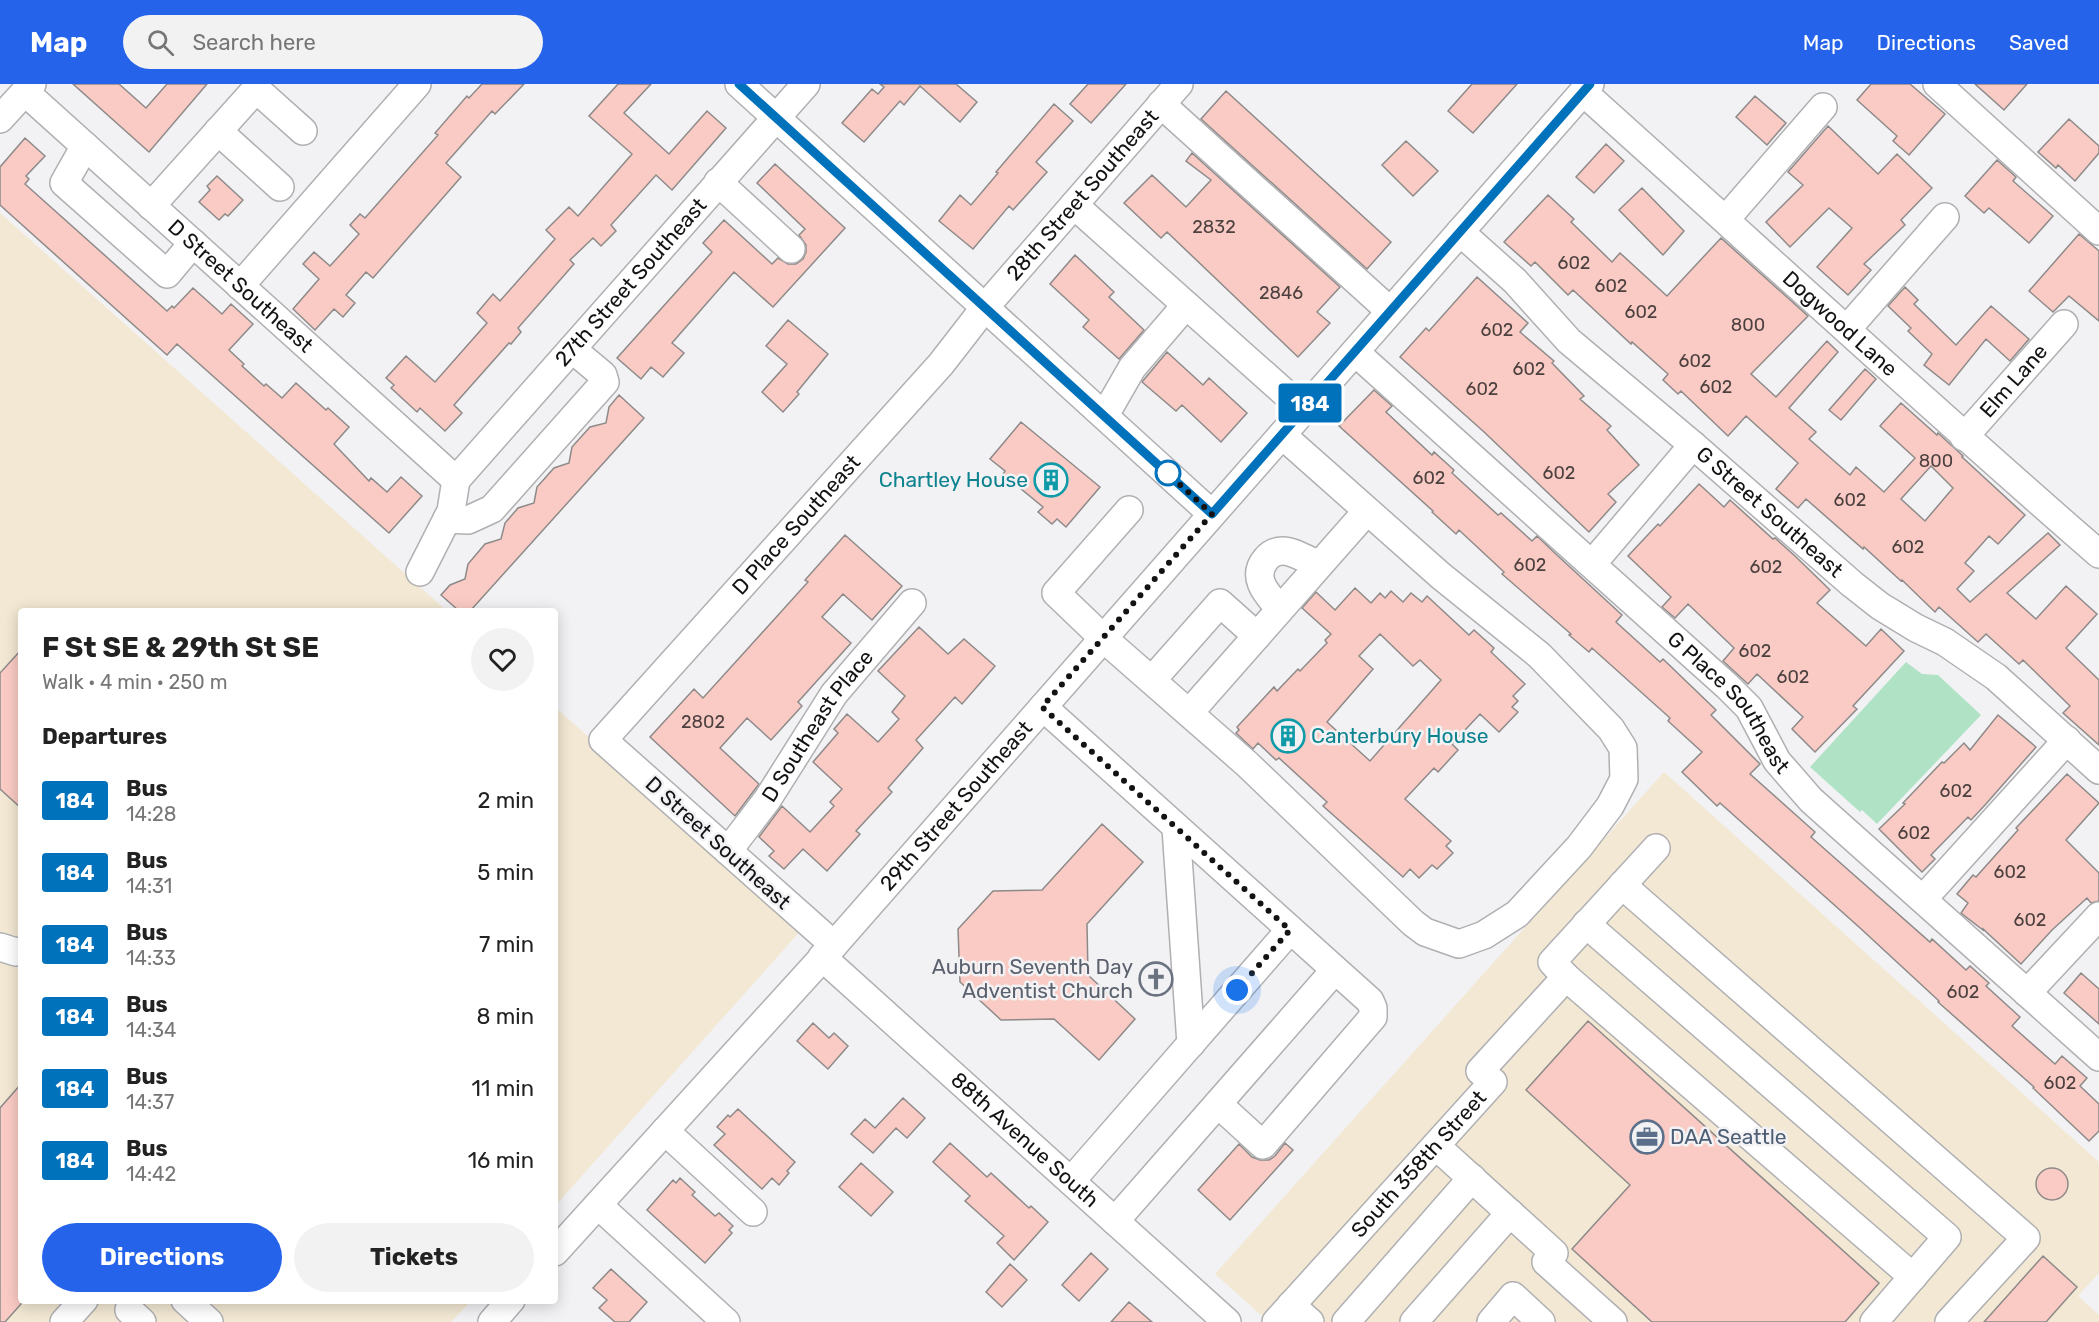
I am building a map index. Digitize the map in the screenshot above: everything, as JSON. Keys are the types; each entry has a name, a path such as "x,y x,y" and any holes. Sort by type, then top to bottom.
{"street":[{"path":"240,286 417,84"},
{"path":"739,84 986,306 1212,514"},
{"name":"27th Street Southeast","path":"456,480 806,84"},
{"name":"28th Street Southeast","path":"986,306 1179,84"},
{"path":"1937,84 2099,231"},
{"path":"0,119 29,88"},
{"name":"D Street Southeast","path":"29,88 85,147 456,480"},
{"name":"Dogwood Lane","path":"1586,88 1964,437 2099,554"},
{"name":"29th Street Southeast","path":"558,1249 828,951 1586,88"},
{"path":"151,206 256,89 303,131"},
{"path":"1161,104 1390,311"},
{"path":"1726,219 1823,107"},
{"path":"218,131 280,187"},
{"path":"85,147 64,183 167,274 193,243"},
{"path":"718,182 791,249"},
{"path":"1074,205 1304,410"},
{"path":"1847,329 1945,217"},
{"name":"G Street Southeast","path":"1460,232 1515,281 1569,341 1693,445 1852,584 1880,606 1971,658 1996,677 2099,770"},
{"path":"1105,415 1132,368 1186,305"},
{"name":"D Place Southeast","path":"603,740 941,364 986,306"},
{"name":"Elm Lane","path":"1964,437 2064,324"},
{"path":"447,519 468,520 492,509 605,382 603,375 572,349"},
{"name":"G Place Southeast","path":"1355,352 1741,699 1754,715 1777,761 1799,788 2099,1057"},
{"path":"1129,510 1056,593 1103,638 1263,780 1413,923 1425,932 1459,944 1484,935 1517,914 1579,848 1610,806 1624,778 1623,748 1611,729 1539,655 1441,576 1282,435"},
{"path":"1592,564 1693,445"},
{"path":"420,572 451,511 456,480"},
{"path":"1189,713 1367,511"},
{"path":"1280,609 1259,579 1260,568 1267,558 1275,552 1285,551 1319,565"},
{"name":"D Southeast Place","path":"728,851 767,800 834,694 912,603"},
{"path":"1152,680 1220,603 1257,636"},
{"path":"1042,707 1370,1001 1373,1017 1263,1145 1218,1104"},
{"name":"D Street Southeast","path":"603,740 728,851 828,951"},
{"path":"1923,900 2067,740"},
{"path":"1176,828 1191,1044"},
{"path":"1656,848 1552,962 1566,977 1913,1277"},
{"path":"1622,885 2026,1238 1949,1322"},
{"path":"2027,993 2099,916"},
{"path":"1586,924 1947,1237 1874,1322"},
{"path":"1071,1181 1290,930"},
{"path":"0,947 18,952"},
{"name":"88th Avenue South","path":"828,951 1071,1181 1227,1322"},
{"path":"1115,1221 1335,970"},
{"name":"South 358th Street","path":"1293,1316 1493,1082 1480,1071 1566,977"},
{"path":"665,1131 753,1212"},
{"path":"1436,1146 1554,1252 1546,1262 1614,1322"},
{"path":"1346,1322 1472,1178"},
{"path":"598,1205 726,1322"},
{"path":"1414,1322 1510,1213"},
{"path":"1491,1322 1513,1296 1541,1322"},
{"path":"64,1322 80,1304"},
{"path":"189,1304 209,1322"},
{"path":"492,1322 508,1304"}],"shaded area":[{"path":"0,213 444,608 18,608 18,1304 468,1304 451,1322 0,1322"},
{"path":"558,710 803,928 558,1203"},
{"name":"DAA Seattle","path":"1664,772 2099,1162 2099,1273 2078,1296 2099,1315 2099,1322 1269,1322 1215,1274"}],"green space":[{"path":"1906,662 1922,674 1938,675 1981,715 1877,824 1862,810 1860,812 1810,767"}],"building":[{"path":"73,84 119,84 146,108 167,84 207,84 149,152"},
{"path":"482,84 524,84 495,114 492,111 446,163 461,177 373,278 366,272 346,295 355,303 343,317 334,309 315,330 293,309 319,279 303,264 314,252 330,266 359,234 350,225 360,214 365,218 438,135 435,133 467,96 469,98"},
{"path":"618,84 651,84 624,113 669,154 707,111 726,128 672,190 656,175 611,225 616,231 601,246 593,238 570,260 574,264 518,328 521,332 454,405 462,413 445,431 420,408 417,412 391,388 394,385 386,378 406,356 435,382 487,323 477,313 493,294 500,301 555,239 546,230 569,207 578,216 632,154 589,116"},
{"path":"880,84 956,84 977,102 960,122 920,86 904,105 900,101 864,142 842,123 872,89 878,94 884,87"},
{"path":"1088,84 1126,84 1091,123 1070,104"},
{"path":"1472,84 1517,84 1473,133 1448,111"},
{"path":"1871,84 1910,84 1945,114 1909,155 1893,141 1897,136 1857,100"},
{"path":"1975,84 2027,84 2004,110"},
{"path":"1226,91 1391,242 1367,269 1201,119"},
{"path":"1755,96 1786,123 1767,145 1736,117"},
{"path":"1054,104 1073,121 1036,162 1047,172 1013,210 1009,206 973,249 939,221 960,195 971,205"},
{"path":"2069,119 2099,146 2099,153 2075,181 2058,165 2056,168 2038,152"},
{"path":"1828,126 1878,174 1897,154 1932,188 1901,220 1905,225 1864,264 1871,270 1848,295 1817,267 1852,228 1829,208 1790,247 1766,222 1803,185 1788,172"},
{"path":"25,138 45,156 26,176 29,179 25,184 167,311 172,306 174,308 193,288 222,314 231,304 253,324 229,350 244,364 242,366 264,386 266,384 282,398 296,383 349,427 334,444 369,481 371,478 387,492 401,477 422,496 389,533 177,344 167,355 0,205 0,167"},
{"path":"1406,141 1438,171 1413,196 1382,165"},
{"path":"1606,144 1624,161 1594,193 1576,177"},
{"path":"1192,153 1340,287 1317,312 1330,323 1298,357 1167,232 1161,238 1124,203 1152,175 1186,207 1211,180 1186,161"},
{"path":"1997,160 2016,177 2013,181 2053,216 2029,243 1989,208 1984,213 1965,196"},
{"path":"775,164 845,228 773,307 734,272 672,343 684,353 663,377 651,367 641,379 617,358 712,252 703,243 724,220 772,264 778,258 788,264 796,264 803,259 806,245 799,235 805,229 757,183"},
{"path":"217,176 243,200 228,216 225,214 219,220 199,202 210,190 207,186"},
{"path":"1642,188 1684,231 1663,255 1619,210"},
{"path":"1548,195 1574,219 1571,222 1612,262 1620,253 1667,296 1721,238 1808,316 1751,374 1776,397 1827,341 1838,352 1789,408 1816,432 1809,439 1850,475 1856,467 1884,492 1915,458 1880,426 1901,403 1937,435 1938,433 2025,515 1998,544 1989,536 1965,563 1974,571 1957,589 1970,602 2048,533 2060,545 2007,593 2036,619 2066,586 2097,614 2066,648 2099,680 2099,745 2063,713 2070,706 2023,660 2019,664 1986,634 1978,642 1939,607 1935,612 1902,580 1806,499 1798,508 1776,489 1798,463 1746,416 1728,436 1681,391 1678,394 1663,380 1668,374 1632,342 1631,344 1573,290 1568,295 1535,262 1531,266 1504,242","holes":["1931,466 1953,488 1925,521 1901,499"]},
{"path":"2079,234 2099,251 2099,321 2069,296 2053,312 2029,291"},
{"path":"1075,255 1114,292 1109,297 1144,330 1119,359 1083,327 1089,320 1050,284"},
{"path":"1477,277 1528,323 1520,332 1554,361 1552,363 1584,396 1580,399 1611,426 1607,430 1639,465 1608,494 1616,502 1589,532 1483,431 1400,357 1426,328 1429,331"},
{"path":"1905,287 1918,300 1914,304 1956,345 1991,306 2029,339 2010,361 1986,339 1949,385 1924,365 1932,354 1908,331 1911,328 1888,306"},
{"path":"788,320 828,354 783,412 762,392 787,364 766,346"},
{"path":"1167,352 1203,385 1209,378 1247,413 1221,442 1182,405 1176,411 1142,382"},
{"path":"1865,369 1876,379 1841,420 1829,410"},
{"path":"1374,390 1392,406 1386,412 1432,455 1434,452 1454,470 1452,473 1498,515 1501,513 1532,541 1537,536 1622,615 1616,622 1660,662 1663,659 1716,710 1711,715 1760,764 1750,774 1815,832 1811,837 1930,942 1932,939 1966,970 1970,966 1989,983 1986,986 2020,1017 2012,1026 2055,1064 2062,1056 2087,1078 2080,1086 2099,1104 2099,1131 2089,1141 2034,1087 1938,1002 1859,927 1720,803 1717,806 1682,772 1702,752 1668,721 1670,718 1592,648 1589,652 1569,635 1571,634 1502,574 1504,572 1459,530 1456,534 1339,426"},
{"path":"619,395 644,418 473,608 456,608 441,595 450,585 465,579 468,564 485,544 501,539 505,523 518,508 534,503 537,487 554,468 569,463 572,447 590,427 606,423 609,407"},
{"name":"Chartley House","path":"1021,422 1100,487 1066,527 1057,519 1052,524 1038,512 1043,507 1003,474 1005,471 990,459"},
{"path":"1699,484 1724,507 1730,500 1795,556 1830,590 1817,603 1866,646 1881,629 1904,651 1853,706 1857,709 1815,752 1792,729 1803,717 1757,674 1748,684 1723,661 1734,648 1688,604 1675,618 1662,607 1671,597 1628,556"},
{"path":"845,535 902,586 872,620 843,594 822,617 851,643 798,702 802,706 771,740 747,718 720,748 759,784 735,816 650,737 694,689 703,698 808,582 805,580"},
{"name":"Canterbury House","path":"1355,588 1371,603 1380,593 1385,598 1391,591 1403,602 1411,593 1422,602 1427,596 1469,635 1474,630 1494,648 1491,652 1525,684 1513,696 1518,701 1512,707 1518,712 1499,732 1480,714 1452,744 1458,750 1438,772 1434,768 1405,799 1451,841 1446,846 1453,853 1437,869 1432,865 1419,878 1410,869 1403,877 1323,806 1327,802 1279,758 1276,760 1258,743 1253,749 1236,733 1239,730 1237,727 1274,687 1277,691 1327,643 1325,640 1331,634 1302,608 1316,592 1335,610","holes":["1380,634 1413,666 1420,660 1441,680 1370,761 1327,722 1373,669 1359,656"]},
{"path":"919,627 948,654 964,639 995,666 962,704 955,697 916,740 923,748 888,788 892,792 856,831 860,834 827,871 803,849 784,869 769,856 774,851 759,837 782,806 810,832 834,806 830,802 842,789 813,762 838,733 834,729 847,714 878,742 899,719 892,712 905,696 878,671"},
{"path":"18,653 18,805 0,789 0,673"},
{"path":"1998,715 2036,747 1971,820 1968,817 1931,855 1935,859 1922,872 1879,829 1905,804 1903,803 1942,762 1944,763 1964,743 1970,750"},
{"path":"2067,774 2099,803 2066,840 2099,873 2099,901 2091,903 2087,898 2052,930 2021,964 1983,929 1961,913 1968,903 1957,894 1973,875 1976,877 2018,830 2016,828"},
{"path":"1102,824 1143,862 1087,924 1088,975 1135,1019 1099,1060 1054,1019 1001,1020 960,982 958,929 993,891 1042,890"},
{"path":"2081,973 2099,989 2099,1024 2064,993"},
{"name":"DAA Seattle","path":"1588,1021 1879,1283 1845,1322 1652,1322 1572,1249 1630,1185 1526,1090"},
{"path":"813,1023 829,1038 834,1033 848,1046 828,1069 797,1041"},
{"path":"18,1087 18,1304 21,1304 5,1322 0,1322 0,1108"},
{"path":"903,1098 925,1118 907,1138 896,1128 873,1153 851,1134 865,1119 875,1128"},
{"path":"738,1109 795,1162 779,1185 772,1178 762,1189 714,1145 725,1134 717,1127 728,1115 730,1117"},
{"path":"950,1143 987,1177 991,1173 1048,1222 1014,1260 997,1243 1004,1236 965,1201 970,1196 933,1162"},
{"path":"1285,1143 1293,1150 1230,1220 1198,1190 1239,1144 1252,1157 1269,1160"},
{"path":"861,1163 893,1192 871,1216 839,1187"},
{"path":"2052,1168 2063,1173 2068,1184 2063,1195 2052,1200 2041,1195 2036,1184 2041,1173"},
{"path":"680,1178 695,1192 692,1195 715,1216 719,1213 733,1226 729,1230 732,1233 705,1263 647,1210 673,1180 676,1183"},
{"path":"1091,1253 1108,1269 1079,1301 1062,1285"},
{"path":"2043,1256 2077,1287 2046,1322 1984,1322"},
{"path":"1010,1264 1027,1280 1002,1307 986,1292"},
{"path":"611,1269 647,1302 629,1322 615,1322 599,1308 607,1300 593,1288"},
{"path":"1129,1302 1152,1322 1111,1322"}],"bus line":[{"name":"184","path":"739,84 986,306 1212,514 1590,84"}],"place":[{"name":"Chartley House","path":"1051,480"},
{"name":"Canterbury House","path":"1288,736"},
{"name":"Auburn Seventh Day Adventist Church","path":"1156,979"},
{"name":"DAA Seattle","path":"1647,1137"}],"route":[{"path":"1168,473 1166,472 1212,514 1042,707 1290,930 1237,990"}]}
